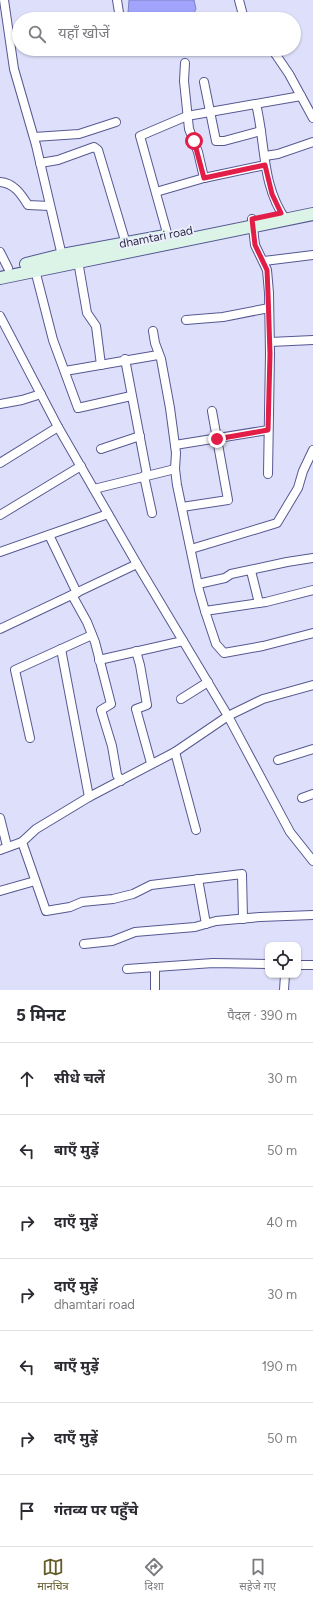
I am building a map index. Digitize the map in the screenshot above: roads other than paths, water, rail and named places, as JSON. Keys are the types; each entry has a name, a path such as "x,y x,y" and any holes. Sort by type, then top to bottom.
{"main road":[{"path":"0,278 35,270 63,260 78,261 127,247 284,216 313,207"},
{"path":"284,216 313,214"},
{"name":"dhamtari road","path":"4,269 63,260 127,247"}],"street":[{"path":"4,0 12,55"},
{"path":"116,0 119,12"},
{"path":"239,0 242,12"},
{"path":"12,56 14,69 34,137 63,260"},
{"path":"277,56 289,74 313,118"},
{"path":"185,63 184,69 189,129 198,152 204,178"},
{"path":"204,82 209,113 216,141 224,141 261,131"},
{"path":"169,239 140,136 187,116 301,96"},
{"path":"256,104 265,156 265,165 272,194 284,216"},
{"path":"34,137 79,134 116,122"},
{"path":"265,156 278,154 313,142"},
{"path":"40,163 58,160 94,147 98,150 127,247"},
{"path":"156,192 204,178 265,165"},
{"path":"0,182 7,182 19,191 28,205 50,206"},
{"path":"253,222 255,245 267,270 270,342 268,474"},
{"path":"0,252 4,269"},
{"path":"264,262 313,255"},
{"path":"78,261 87,313 96,326 101,365"},
{"path":"35,270 53,340 78,408 131,396"},
{"path":"186,320 223,317 269,308"},
{"path":"0,316 58,427 137,564 228,716 290,832 313,861"},
{"path":"153,331 158,355 164,370 175,445 175,469 182,507 192,549 198,584 216,644 224,653 263,646 313,633"},
{"path":"270,342 313,340"},
{"path":"65,371 126,359 158,355"},
{"path":"126,359 131,396 140,436 152,513"},
{"path":"0,404 22,400 41,394"},
{"path":"182,507 228,500 212,411"},
{"path":"0,463 58,427"},
{"path":"175,445 268,430"},
{"path":"101,449 140,436"},
{"path":"192,549 277,523 298,488 302,471 313,450"},
{"path":"0,514 81,466"},
{"path":"94,489 175,469"},
{"path":"0,552 108,514"},
{"path":"49,535 92,635 111,704 101,710 112,746 117,776 121,781"},
{"path":"198,584 225,578 231,574 313,558"},
{"path":"0,629 137,564"},
{"path":"251,570 259,603"},
{"path":"205,611 259,603 313,590"},
{"path":"30,738 15,670 92,635"},
{"path":"99,660 183,641"},
{"path":"61,649 89,797"},
{"path":"136,651 147,705 136,709 152,763"},
{"path":"181,699 208,682"},
{"path":"0,818 4,848 22,842 36,829 89,797 175,752 228,716 263,699 313,685"},
{"path":"278,760 313,749"},
{"path":"175,752 196,830"},
{"path":"302,798 313,794"},
{"path":"22,842 46,912 70,908 82,902 112,899 133,894 151,885 242,874 243,919"},
{"path":"198,879 206,924"},
{"path":"0,890 35,881"},
{"path":"84,944 112,941 135,932 195,927 243,919 313,915"},
{"path":"127,969 213,963 265,964"},
{"path":"301,965 313,965"},
{"path":"155,967 155,990"},
{"path":"284,990 285,978"}],"water":[{"path":"129,0 194,0 196,9 194,12 128,12"}]}
